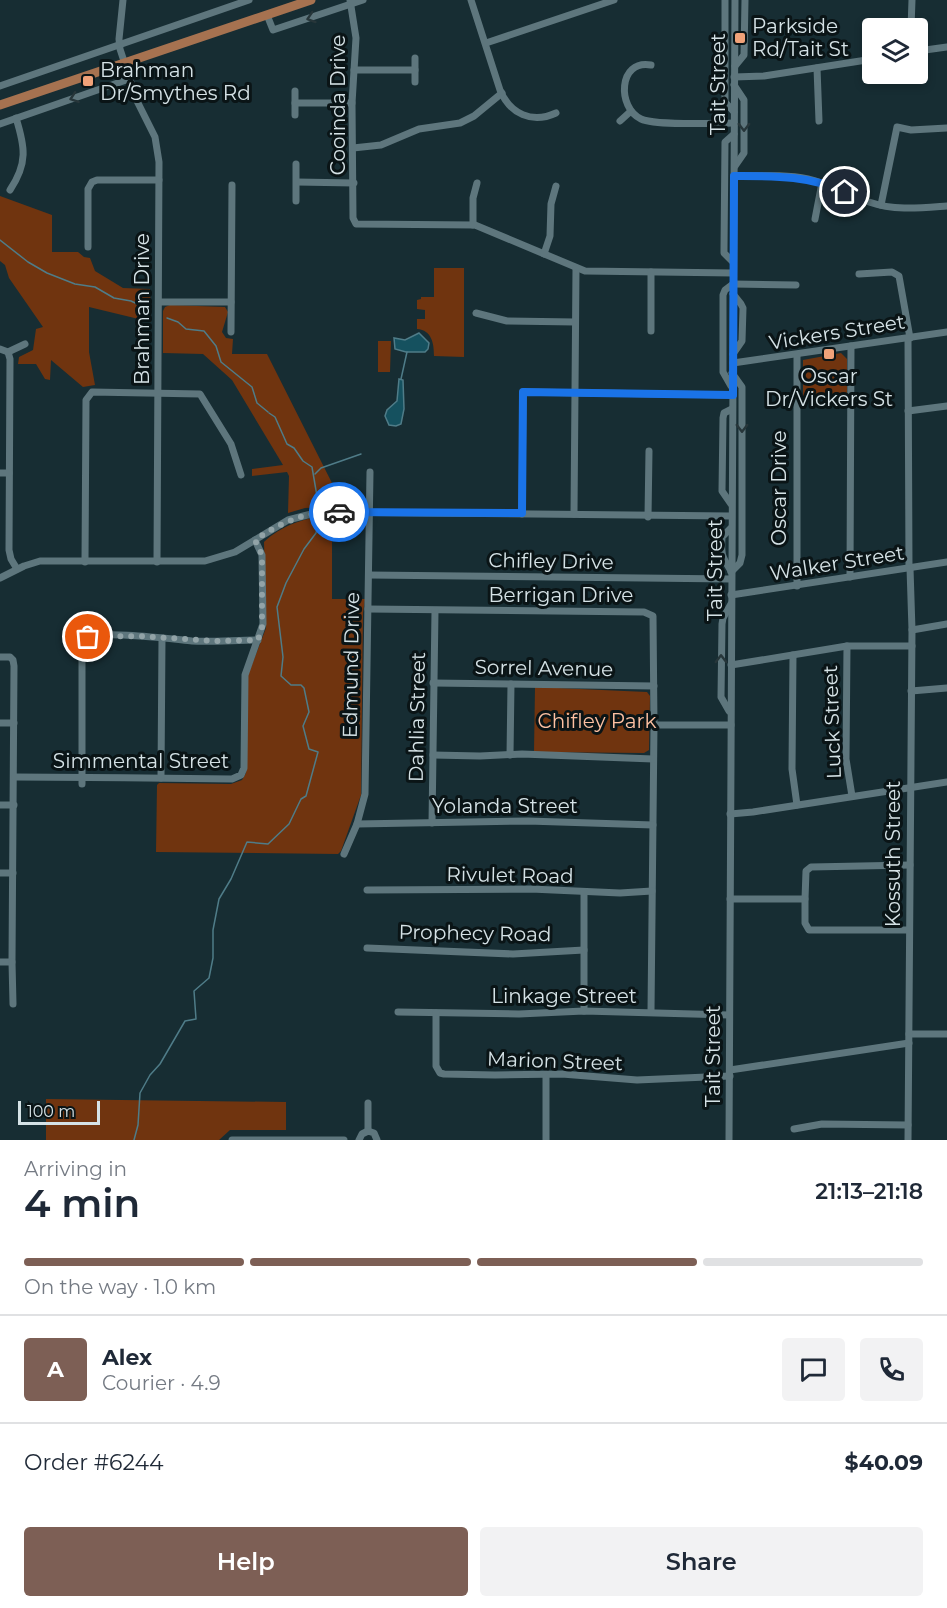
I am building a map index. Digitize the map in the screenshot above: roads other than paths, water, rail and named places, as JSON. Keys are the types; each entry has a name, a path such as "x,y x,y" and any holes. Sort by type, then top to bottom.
{"main road":[{"path":"0,105 311,0"}],"street":[{"name":"Brahman Drive","path":"123,0 120,44 124,63 137,101 159,151 157,562"},
{"path":"267,15 273,30 351,2 363,0"},
{"path":"471,0 502,93 511,107 525,116 540,118 556,113"},
{"path":"486,43 614,0"},
{"path":"725,0 725,102 734,112"},
{"name":"Tait Street","path":"733,359 742,341 743,308 733,294 735,0"},
{"path":"735,66 744,56 745,0"},
{"path":"911,18 912,0"},
{"path":"0,86 245,1"},
{"name":"Cooinda Drive","path":"351,2 356,38 352,103 353,211 359,223 472,225"},
{"path":"928,50 947,47"},
{"path":"415,58 415,82"},
{"path":"862,61 734,81 744,98 744,154 734,173 789,176 822,183 881,205 908,209 947,206"},
{"path":"651,65 635,66 627,75 626,101 631,111 639,118 651,122 734,123"},
{"path":"817,68 819,121"},
{"path":"354,70 415,70"},
{"path":"0,124 129,79"},
{"path":"295,90 295,115"},
{"path":"353,148 381,145 419,129 460,123 474,116 502,93"},
{"path":"295,102 352,103"},
{"path":"620,121 631,111"},
{"path":"10,190 20,173 24,157 23,141 16,118"},
{"path":"881,205 897,127 910,130 947,128"},
{"path":"733,262 724,253 724,249 725,142 734,134"},
{"path":"296,164 296,201"},
{"path":"88,247 88,189 92,182 159,180"},
{"path":"297,182 354,183"},
{"path":"477,183 473,198 472,225 480,226 576,268 588,271 733,273"},
{"path":"814,219 822,183"},
{"path":"231,332 232,185"},
{"path":"544,254 551,234 551,204 556,186"},
{"path":"574,514 576,268"},
{"path":"651,272 651,331"},
{"name":"Kossuth Street","path":"859,274 891,272 899,276 909,338 912,646 908,1140"},
{"path":"733,391 723,374 723,293 733,284 796,285"},
{"path":"159,302 231,302"},
{"path":"476,313 507,321 575,322"},
{"name":"Vickers Street","path":"733,359 797,355 947,332"},
{"path":"0,349 8,352 25,344"},
{"path":"850,577 851,346"},
{"path":"8,352 10,358 9,550 17,569"},
{"name":"Oscar Drive","path":"796,586 797,355"},
{"path":"733,359 733,391"},
{"path":"731,574 740,563 742,555 742,387 732,373"},
{"path":"85,562 87,397 95,391 195,392 201,395 231,444 241,475"},
{"path":"522,513 523,392 733,391"},
{"name":"Tait Street","path":"729,1140 732,504 722,493 722,466 723,415 732,408 733,391"},
{"path":"908,411 947,406"},
{"path":"648,517 649,451"},
{"name":"Edmund Drive","path":"344,854 357,824 365,794 370,472"},
{"path":"0,473 9,473"},
{"path":"0,578 40,561 196,562 210,560 235,552 283,523 307,514 370,512 648,517 731,516"},
{"name":"Simmental Street","path":"15,777 151,782 161,778 232,779 241,775 245,675 262,628 262,555 255,540"},
{"name":"Walker Street","path":"731,595 947,562"},
{"name":"Chifley Drive","path":"369,575 731,574"},
{"path":"731,604 722,622 721,696 731,713"},
{"name":"Berrigan Drive","path":"368,609 647,612 653,616 651,1012"},
{"name":"Dahlia Street","path":"432,823 435,611"},
{"path":"912,630 947,624"},
{"path":"82,780 82,646 84,640 94,636 200,641 258,640"},
{"path":"161,778 162,638"},
{"path":"731,665 847,646 912,646"},
{"name":"Luck Street","path":"847,646 846,759 852,796"},
{"path":"793,655 792,769 797,805"},
{"path":"0,657 10,657 13,660 15,777 13,1004"},
{"name":"Sorrel Avenue","path":"433,683 654,686"},
{"path":"510,755 511,684"},
{"path":"911,691 947,688"},
{"path":"0,723 14,723"},
{"path":"654,725 730,725"},
{"path":"433,755 653,759"},
{"path":"730,814 947,782"},
{"path":"0,805 14,805"},
{"name":"Yolanda Street","path":"357,824 538,821 653,825"},
{"path":"909,930 810,930 806,928 805,923 805,899 806,873 809,867 910,865"},
{"path":"0,873 13,873"},
{"name":"Rivulet Road","path":"367,890 652,891"},
{"path":"584,892 584,1011"},
{"path":"730,899 805,899"},
{"name":"Prophecy Road","path":"367,948 513,954 584,950"},
{"path":"0,962 12,962"},
{"name":"Linkage Street","path":"398,1012 519,1014 584,1011 729,1015"},
{"name":"Marion Street","path":"436,1013 435,1066 440,1073 546,1074 637,1080 685,1077 730,1073 909,1043"},
{"path":"909,1034 947,1034"},
{"path":"546,1074 546,1140"},
{"path":"368,1103 368,1131"},
{"path":"794,1129 822,1124 908,1125"},
{"path":"359,1140 362,1134 368,1131 375,1134 377,1140"},
{"path":"232,1140 344,1140"}],"water":[{"path":"419,333 429,343 425,352 406,352 395,349 394,338 405,340"},
{"path":"399,379 403,380 404,409 401,424 396,426 389,425 385,416 387,410 397,401"}],"waterway":[{"path":"0,240 28,262 47,273 75,284 95,287 114,298 131,301 150,310"},
{"path":"167,318 178,322 186,329 204,331 216,346 221,362 252,387 257,403 268,412"},
{"path":"401,379 407,352"},
{"path":"269,413 275,417 287,444 312,467 318,502"},
{"path":"315,474 321,468 361,454"},
{"path":"134,1140 138,1125 140,1093 185,1021 196,1019 194,991 209,978 213,958 213,930 219,899 231,879 247,842 268,844 289,824 301,799 306,796 318,752 309,749 303,726 309,712 304,688 301,685 291,685 281,676 283,657 277,607 286,583 304,549 316,533 318,523"}],"place":[{"name":"Parkside Rd/Tait St","path":"740,38"},
{"name":"Brahman Dr/Smythes Rd","path":"88,81"},
{"name":"Oscar Dr/Vickers St","path":"829,354"}],"park label":[{"name":"Chifley Park","path":"597,721"}]}
